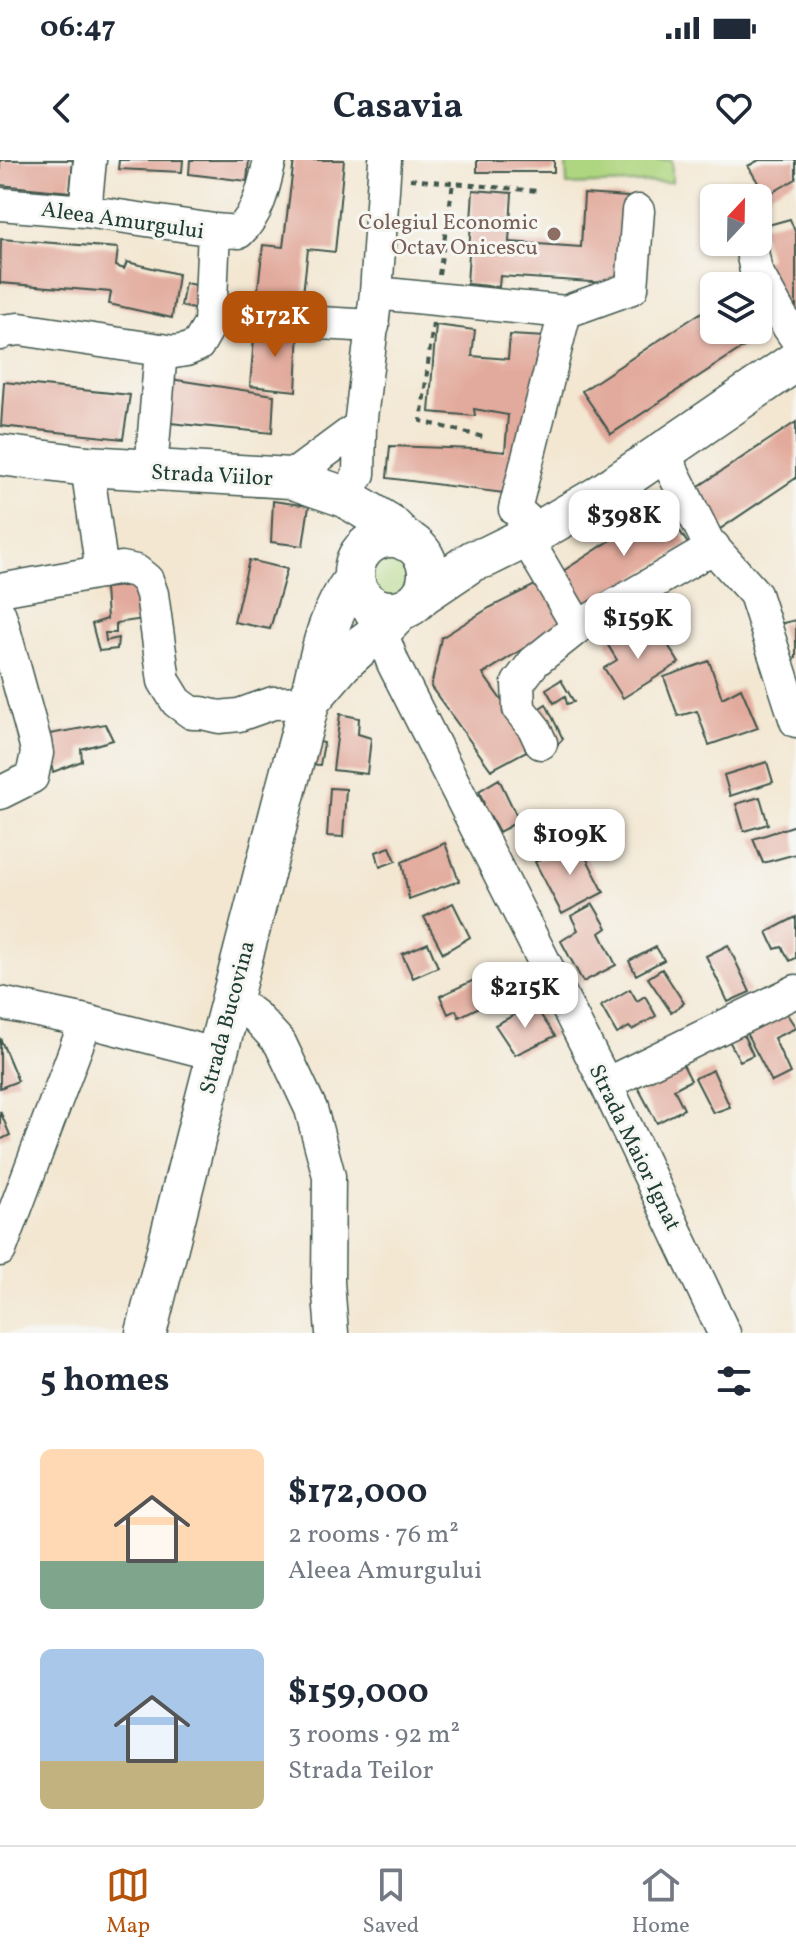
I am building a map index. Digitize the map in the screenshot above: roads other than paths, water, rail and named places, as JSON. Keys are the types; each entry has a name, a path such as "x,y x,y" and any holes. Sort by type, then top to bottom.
{"main road":[{"path":"386,605 474,560 532,535 599,496 796,361"},
{"name":"Strada Viilor","path":"0,455 87,466 290,478 352,485 405,538"},
{"path":"352,485 386,605"},
{"path":"386,605 365,547 374,541 405,538 474,560"},
{"path":"386,605 428,580 423,556 405,538"},
{"name":"Strada Bucovina","path":"146,1333 215,1054 330,620 341,597 386,605 309,702"}],"street":[{"path":"85,211 90,160"},
{"path":"214,230 239,232 250,221 260,199 270,160"},
{"path":"352,485 373,326 384,168"},
{"name":"Aleea Amurgului","path":"0,204 85,211 214,230 210,324 198,345 174,352 20,329 2,331 0,334"},
{"path":"376,293 565,312 632,288 638,211"},
{"path":"753,256 756,271 796,338"},
{"path":"210,310 284,321 373,326"},
{"path":"565,312 515,509 532,535 578,627"},
{"path":"151,470 161,350"},
{"path":"290,478 360,426"},
{"path":"663,452 708,542 755,594 796,721"},
{"path":"87,466 102,572"},
{"path":"541,743 519,709 518,683 534,662 578,627 714,547"},
{"path":"0,590 122,568 136,571 147,580 152,594 164,681 177,702 192,713 219,717 239,715 273,703 309,702"},
{"name":"Strada Maior Ignat","path":"386,605 724,1333"},
{"path":"0,615 37,753 32,777 0,793"},
{"path":"606,1084 796,991"},
{"path":"231,998 256,1017 280,1043 311,1109 329,1176 328,1282 332,1333"},
{"path":"0,1003 215,1054"},
{"path":"0,1250 86,1021"}],"place":[{"name":"Colegiul Economic Octav Onicescu","path":"554,234"}]}
